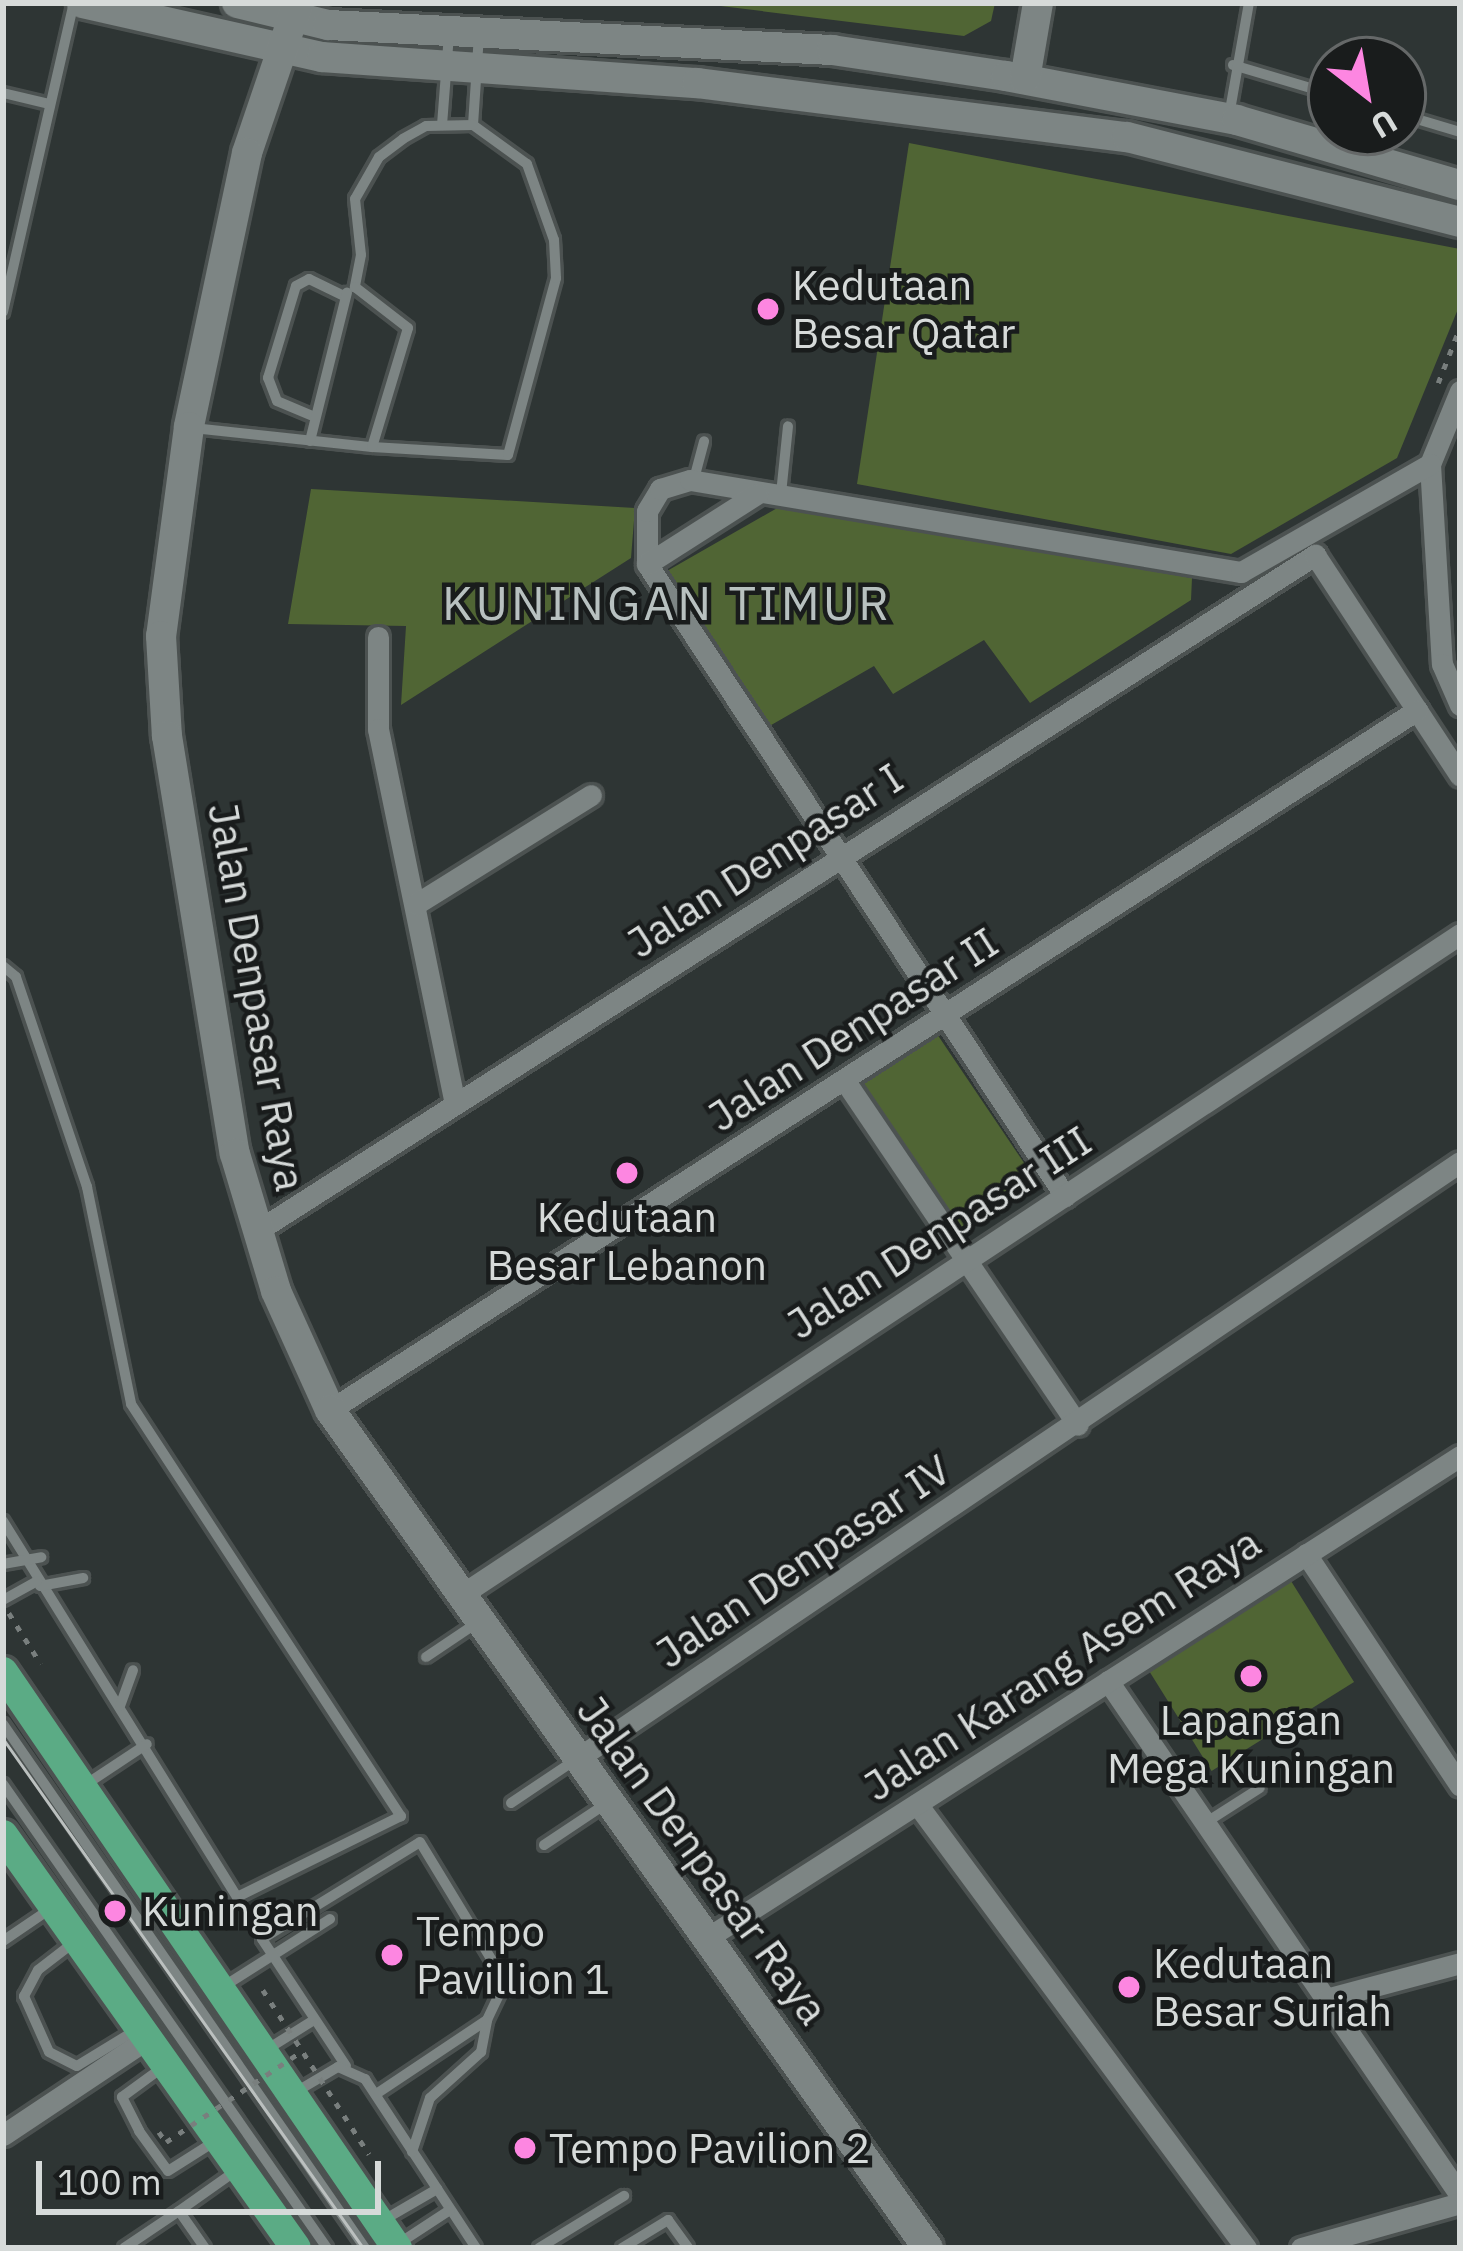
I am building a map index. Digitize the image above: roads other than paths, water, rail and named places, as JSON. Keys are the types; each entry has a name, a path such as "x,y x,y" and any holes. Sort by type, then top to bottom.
{"main road":[{"path":"3,1672 292,2094 384,2241"},
{"path":"3,1835 292,2242"}],"street":[{"path":"78,3 280,49 937,108 1127,137 1460,222"},
{"path":"237,3 464,33 832,50 1016,78 1229,119 1460,184"},
{"path":"1016,78 1017,3"},
{"path":"1016,78 1037,3"},
{"name":"Jalan Denpasar Raya","path":"296,10 247,153 189,427 160,636 162,688 235,1154 257,1231 330,1411 928,2248"},
{"path":"1460,391 1430,464 1438,621 1460,705"},
{"path":"1065,1196 647,564 647,511 661,489 694,481 1241,572 1430,464"},
{"path":"647,564 757,494"},
{"name":"Jalan Denpasar I","path":"257,1231 1315,555 1417,710"},
{"path":"378,637 378,729 455,1104"},
{"path":"1417,710 1460,776"},
{"name":"Jalan Denpasar II","path":"330,1411 1417,710"},
{"path":"416,904 591,795"},
{"name":"Jalan Denpasar III","path":"461,1594 1460,934"},
{"path":"845,1081 1078,1425"},
{"name":"Jalan Denpasar IV","path":"578,1758 1078,1425 1460,1162"},
{"name":"Jalan Karang Asem Raya","path":"706,1938 1460,1456"},
{"path":"1306,1554 1460,1786"},
{"path":"1108,1682 1460,2199 1301,2248"},
{"path":"917,1804 1246,2248"},
{"path":"1326,1999 1460,1963"},
{"path":"3,2135 143,2034"}],"lane":[{"path":"3,312 49,104 78,3"},
{"path":"1229,119 1233,65 1249,3"},
{"path":"442,125 461,66 464,33"},
{"path":"464,33 461,66 473,125"},
{"path":"1233,65 1307,87"},
{"path":"3,93 49,104"},
{"path":"1427,123 1460,132"},
{"path":"189,427 310,441 372,447 508,455 556,278 554,240 526,164 473,125 442,125 403,139 368,172 355,199 361,255 355,286 344,296 310,441"},
{"path":"315,417 277,401 268,378 296,286 309,280 344,296"},
{"path":"355,286 408,328 372,447"},
{"path":"780,497 788,426"},
{"path":"694,481 704,441"},
{"path":"1438,621 1460,632"},
{"path":"3,966 16,977 87,1187 131,1404 401,1816 241,1899 147,1744 20,1556 3,1521"},
{"path":"3,1564 20,1556 41,1557"},
{"path":"3,1600 39,1584 83,1578"},
{"path":"426,1657 480,1621"},
{"path":"120,1706 133,1670"},
{"path":"3,1724 384,2241"},
{"path":"80,1788 147,1744"},
{"name":"Jalan Denpasar IV","path":"511,1803 578,1758"},
{"path":"3,1784 327,2248"},
{"path":"1205,1823 1260,1788"},
{"path":"544,1845 609,1802"},
{"path":"412,2152 430,2098 481,2052 487,2020 502,1996 504,1970 420,1842 262,1940 346,2066 376,2094 412,2152 436,2189 476,2248"},
{"path":"3,1941 53,1907"},
{"path":"220,1988 330,1919"},
{"path":"77,1940 38,1970 23,1996 49,2052 77,2066 143,2034"},
{"path":"263,2052 314,2020"},
{"path":"376,2094 487,2020"},
{"path":"166,2065 122,2098 139,2131 168,2171 219,2139"},
{"path":"292,2094 346,2066"},
{"path":"124,2248 239,2169"},
{"path":"384,2241 436,2189"},
{"path":"286,2192 292,2242"},
{"path":"538,2248 624,2196"},
{"path":"384,2241 450,2210"},
{"path":"179,2211 205,2248"},
{"path":"622,2248 668,2220 688,2248"}],"tram line":[{"path":"3,1739 363,2248"}],"place":[{"name":"Kedutaan Besar Qatar","path":"768,309"},
{"name":"Kedutaan Besar Lebanon","path":"627,1173"},
{"name":"Lapangan Mega Kuningan","path":"1251,1676"},
{"name":"Kuningan","path":"115,1911"},
{"name":"Tempo Pavillion 1","path":"392,1955"},
{"name":"Kedutaan Besar Suriah","path":"1129,1987"},
{"name":"Tempo Pavilion 2","path":"525,2148"}],"district":[{"name":"KUNINGAN TIMUR","path":"667,603"}]}
